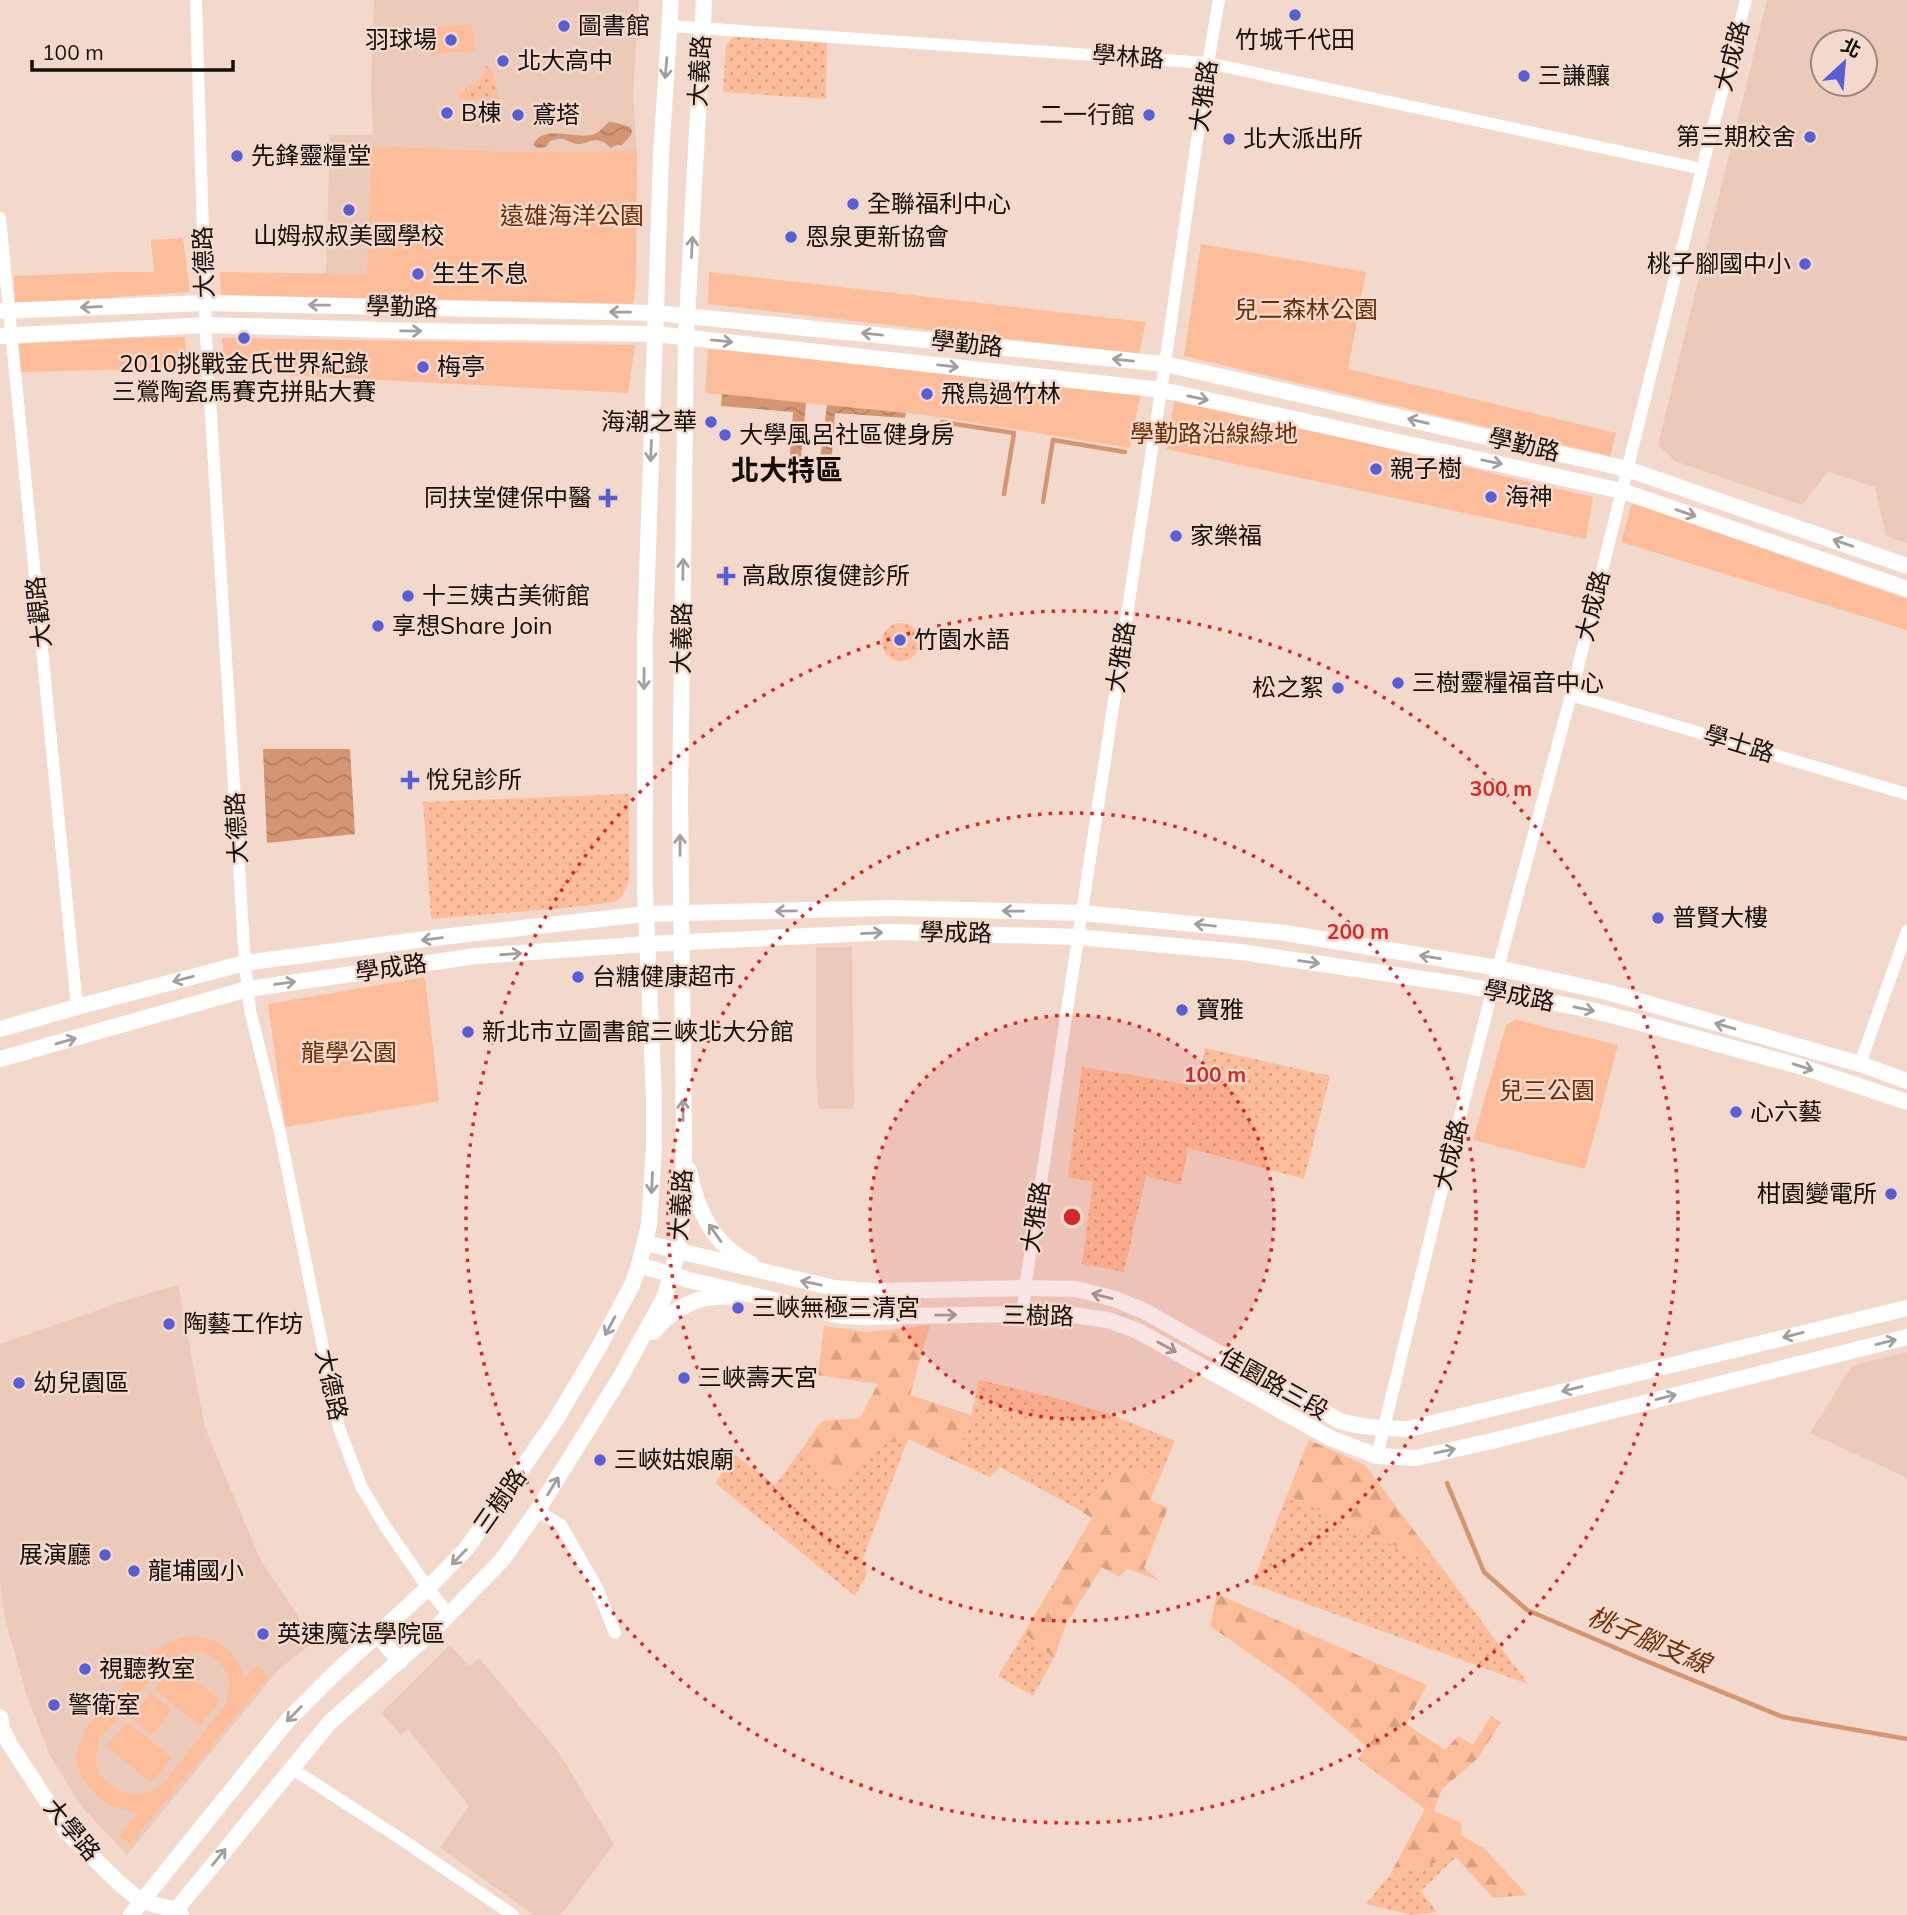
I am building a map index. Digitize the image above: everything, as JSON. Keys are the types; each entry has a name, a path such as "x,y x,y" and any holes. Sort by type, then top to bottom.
{"street":[{"name":"大德路","path":"196,0 206,326 250,1010 279,1128 339,1428 361,1486 385,1526 449,1615"},
{"name":"大義路","path":"639,1265 649,1225 654,1147 645,914 645,638 654,334 671,0"},
{"name":"大義路","path":"671,1275 682,1228 684,1143 680,800 685,337 704,0"},
{"name":"大雅路","path":"1023,1314 1219,0"},
{"name":"大成路","path":"1377,1456 1498,968 1571,695 1746,0"},
{"name":"學林路","path":"670,26 1208,63 1702,169"},
{"name":"大觀路","path":"0,218 6,335 77,1007"},
{"name":"學勤路","path":"5,310 206,303 656,313 1166,364 1628,469 1907,566"},
{"name":"學勤路","path":"6,335 206,326 654,334 1161,390 1622,491 1907,589"},
{"name":"學士路","path":"1571,695 1907,794"},
{"name":"學成路","path":"0,1029 245,963 645,914 890,908 1082,913 1285,933 1498,968 1611,993 1860,1064 1907,1081"},
{"path":"1860,1064 1907,931"},
{"name":"學成路","path":"0,1059 248,989 476,956 647,944 891,932 1078,937 1241,952 1493,991 1626,1019 1799,1066 1907,1102"},
{"path":"684,1143 692,1184 702,1212 715,1236 741,1260 768,1273"},
{"name":"佳園路三段","path":"645,1243 834,1288 874,1292 1076,1289 1115,1299 1144,1311 1340,1421 1383,1429 1408,1429 1907,1308"},
{"name":"三樹路","path":"131,1915 145,1908 288,1720 467,1548 552,1426 600,1345 632,1285 639,1265 837,1315 857,1317 1023,1314 1073,1315 1108,1320 1138,1331 1330,1438 1377,1456"},
{"name":"三樹路","path":"176,1913 330,1722 449,1615 502,1560 537,1511 620,1378 664,1298 671,1275"},
{"path":"620,1378 663,1321 691,1302 715,1296 782,1301"},
{"path":"1377,1456 1416,1458 1492,1441 1907,1337"},
{"path":"537,1511 561,1525 597,1588 615,1633"},
{"path":"378,1636 400,1661"},
{"name":"大學路","path":"0,1717 9,1743 67,1832 145,1908 176,1913"},
{"path":"291,1768 513,1915"}],"shaded area":[{"name":"北大高中","path":"374,0 639,0 633,95 637,151 507,152 367,274 326,274 330,135 373,135 371,89"},
{"name":"桃子腳國中小","path":"1767,0 1907,0 1907,543 1886,536 1875,487 1828,472 1802,505 1675,461 1658,445"},
{"path":"816,947 852,947 854,1109 819,1109 816,1078"},
{"name":"龍埔國小","path":"178,1285 205,1428 261,1561 315,1641 279,1669 127,1855 82,1807 49,1754 27,1696 5,1619 0,1582 0,1344"},
{"path":"1907,1352 1907,1478 1810,1433 1852,1366"},
{"path":"450,1645 469,1666 479,1658 559,1753 614,1844 561,1915 534,1915 440,1848 469,1806 408,1729 401,1735 381,1713"}],"green space":[{"name":"羽球場","path":"472,24 475,51 430,54 428,28"},
{"path":"734,36 827,39 826,99 723,92 726,45"},
{"path":"490,66 499,100 460,99 460,91 476,82 486,67"},
{"name":"遠雄海洋公園","path":"372,146 507,152 637,151 636,283 633,304 221,295 220,272 367,274"},
{"path":"183,238 190,292 15,304 14,276 154,272 151,240"},
{"name":"兒二森林公園","path":"1201,244 1366,272 1348,369 1616,433 1610,456 1184,356"},
{"name":"學勤路沿線綠地","path":"709,272 1146,322 1139,354 708,304"},
{"path":"185,337 186,368 21,372 18,344"},
{"path":"222,338 635,345 628,393 225,372"},
{"name":"學勤路沿線綠地","path":"708,349 1141,392 1130,448 925,415 705,393"},
{"name":"學勤路沿線綠地","path":"1175,398 1593,497 1586,539 1166,449"},
{"path":"1632,503 1907,599 1907,630 1621,542"},
{"path":"901,623 915,628 920,642 915,656 901,661 887,656 882,642 887,628"},
{"path":"629,794 629,881 622,896 615,902 431,919 423,802"},
{"name":"龍學公園","path":"425,977 439,1101 285,1127 268,1004"},
{"name":"兒三公園","path":"1516,1020 1618,1045 1585,1169 1473,1140 1506,1025"},
{"path":"1205,1048 1330,1076 1304,1179 1188,1148 1181,1185 1146,1176 1124,1272 1082,1264 1093,1182 1068,1177 1082,1067 1197,1086"},
{"path":"930,1325 910,1395 971,1415 955,1461 908,1439 873,1447 840,1486 801,1450 822,1421 860,1418 878,1384 818,1375 824,1326 867,1332"},
{"path":"979,1380 1113,1415 1175,1441 1161,1474 1123,1470 1076,1508 1000,1467 990,1477 955,1461 971,1415"},
{"path":"908,1439 862,1561 867,1573 855,1596 715,1483 735,1455 775,1485 801,1450 840,1486 873,1447"},
{"path":"1309,1440 1365,1465 1442,1568 1287,1495"},
{"path":"1123,1470 1161,1474 1150,1500 1168,1508 1144,1568 1159,1580 1127,1569 1119,1577 1102,1567 1066,1624 1054,1658 1024,1633 1092,1518 1076,1508"},
{"path":"1287,1495 1442,1568 1528,1684 1252,1584"},
{"path":"1217,1594 1427,1685 1406,1724 1445,1750 1458,1736 1473,1745 1491,1716 1501,1722 1477,1759 1442,1789 1434,1811 1462,1823 1461,1835 1485,1849 1527,1895 1493,1898 1456,1857 1390,1875 1425,1809 1358,1759 1366,1746 1292,1683 1210,1626"},
{"path":"1024,1633 1054,1658 1033,1696 998,1676"},
{"path":"185,1637 202,1637 217,1642 230,1652 239,1664 244,1679 256,1665 269,1676 130,1844 119,1836 137,1813 112,1806 97,1796 85,1782 77,1766 76,1754 87,1726 158,1647","holes":["203,1652 218,1662 226,1673 229,1686 226,1704 160,1787 140,1795 116,1790 99,1775 95,1758 99,1739 170,1660 185,1653"]},
{"path":"175,1665 220,1700 200,1726 154,1689"},
{"path":"151,1693 172,1710 152,1735 130,1717"},
{"path":"127,1722 172,1757 151,1783 106,1746"},
{"path":"1456,1857 1421,1891 1437,1912 1413,1915 1366,1904 1390,1875"}],"water":[{"path":"609,122 630,127 632,130 622,145 610,148 597,140 578,144 560,139 550,141 546,147 538,148 533,145 543,135 594,134"},
{"path":"722,394 806,403 800,468 789,469 793,412 721,406"},
{"path":"827,405 906,413 905,418 835,413 831,466 819,467"},
{"path":"263,749 350,749 355,834 267,843"}],"waterway":[{"path":"942,422 1014,433 1004,494"},
{"path":"1043,502 1053,440 1125,452"},
{"name":"桃子腳支線","path":"1447,1483 1484,1572 1527,1610 1783,1717 1907,1739"}],"place":[{"name":"竹城千代田","path":"1295,15"},
{"name":"圖書館","path":"564,26"},
{"name":"羽球場","path":"451,40"},
{"name":"北大高中","path":"503,61"},
{"name":"三謙釀","path":"1524,76"},
{"name":"B棟","path":"447,113"},
{"name":"鳶塔","path":"518,115"},
{"name":"二一行館","path":"1149,115"},
{"name":"第三期校舍","path":"1810,137"},
{"name":"北大派出所","path":"1229,139"},
{"name":"先鋒靈糧堂","path":"237,156"},
{"name":"全聯福利中心","path":"853,204"},
{"name":"山姆叔叔美國學校","path":"349,210"},
{"name":"恩泉更新協會","path":"791,237"},
{"name":"桃子腳國中小","path":"1805,264"},
{"name":"生生不息","path":"418,274"},
{"name":"2010挑戰金氏世界紀錄 三鶯陶瓷馬賽克拼貼大賽","path":"244,338"},
{"name":"梅亭","path":"423,367"},
{"name":"飛鳥過竹林","path":"927,394"},
{"name":"海潮之華","path":"711,422"},
{"name":"大學風呂社區健身房","path":"725,435"},
{"name":"親子樹","path":"1376,469"},
{"name":"海神","path":"1491,497"},
{"name":"同扶堂健保中醫","path":"608,498"},
{"name":"家樂福","path":"1176,536"},
{"name":"高啟原復健診所","path":"726,576"},
{"name":"十三姨古美術館","path":"408,596"},
{"name":"享想Share Join","path":"378,626"},
{"name":"竹園水語","path":"900,640"},
{"name":"三樹靈糧福音中心","path":"1398,683"},
{"name":"松之絮","path":"1338,688"},
{"name":"悅兒診所","path":"410,780"},
{"name":"普賢大樓","path":"1658,918"},
{"name":"台糖健康超市","path":"578,977"},
{"name":"寶雅","path":"1182,1010"},
{"name":"新北市立圖書館三峽北大分館","path":"468,1032"},
{"name":"心六藝","path":"1736,1112"},
{"name":"柑園變電所","path":"1891,1194"},
{"name":"三峽無極三清宮","path":"738,1308"},
{"name":"陶藝工作坊","path":"169,1324"},
{"name":"三峽壽天宮","path":"684,1378"},
{"name":"幼兒園區","path":"19,1383"},
{"name":"三峽姑娘廟","path":"600,1460"},
{"name":"展演廳","path":"105,1555"},
{"name":"龍埔國小","path":"134,1571"},
{"name":"英速魔法學院區","path":"263,1634"},
{"name":"視聽教室","path":"85,1669"},
{"name":"警衛室","path":"54,1705"}],"district":[{"name":"北大特區","path":"787,470"}]}
